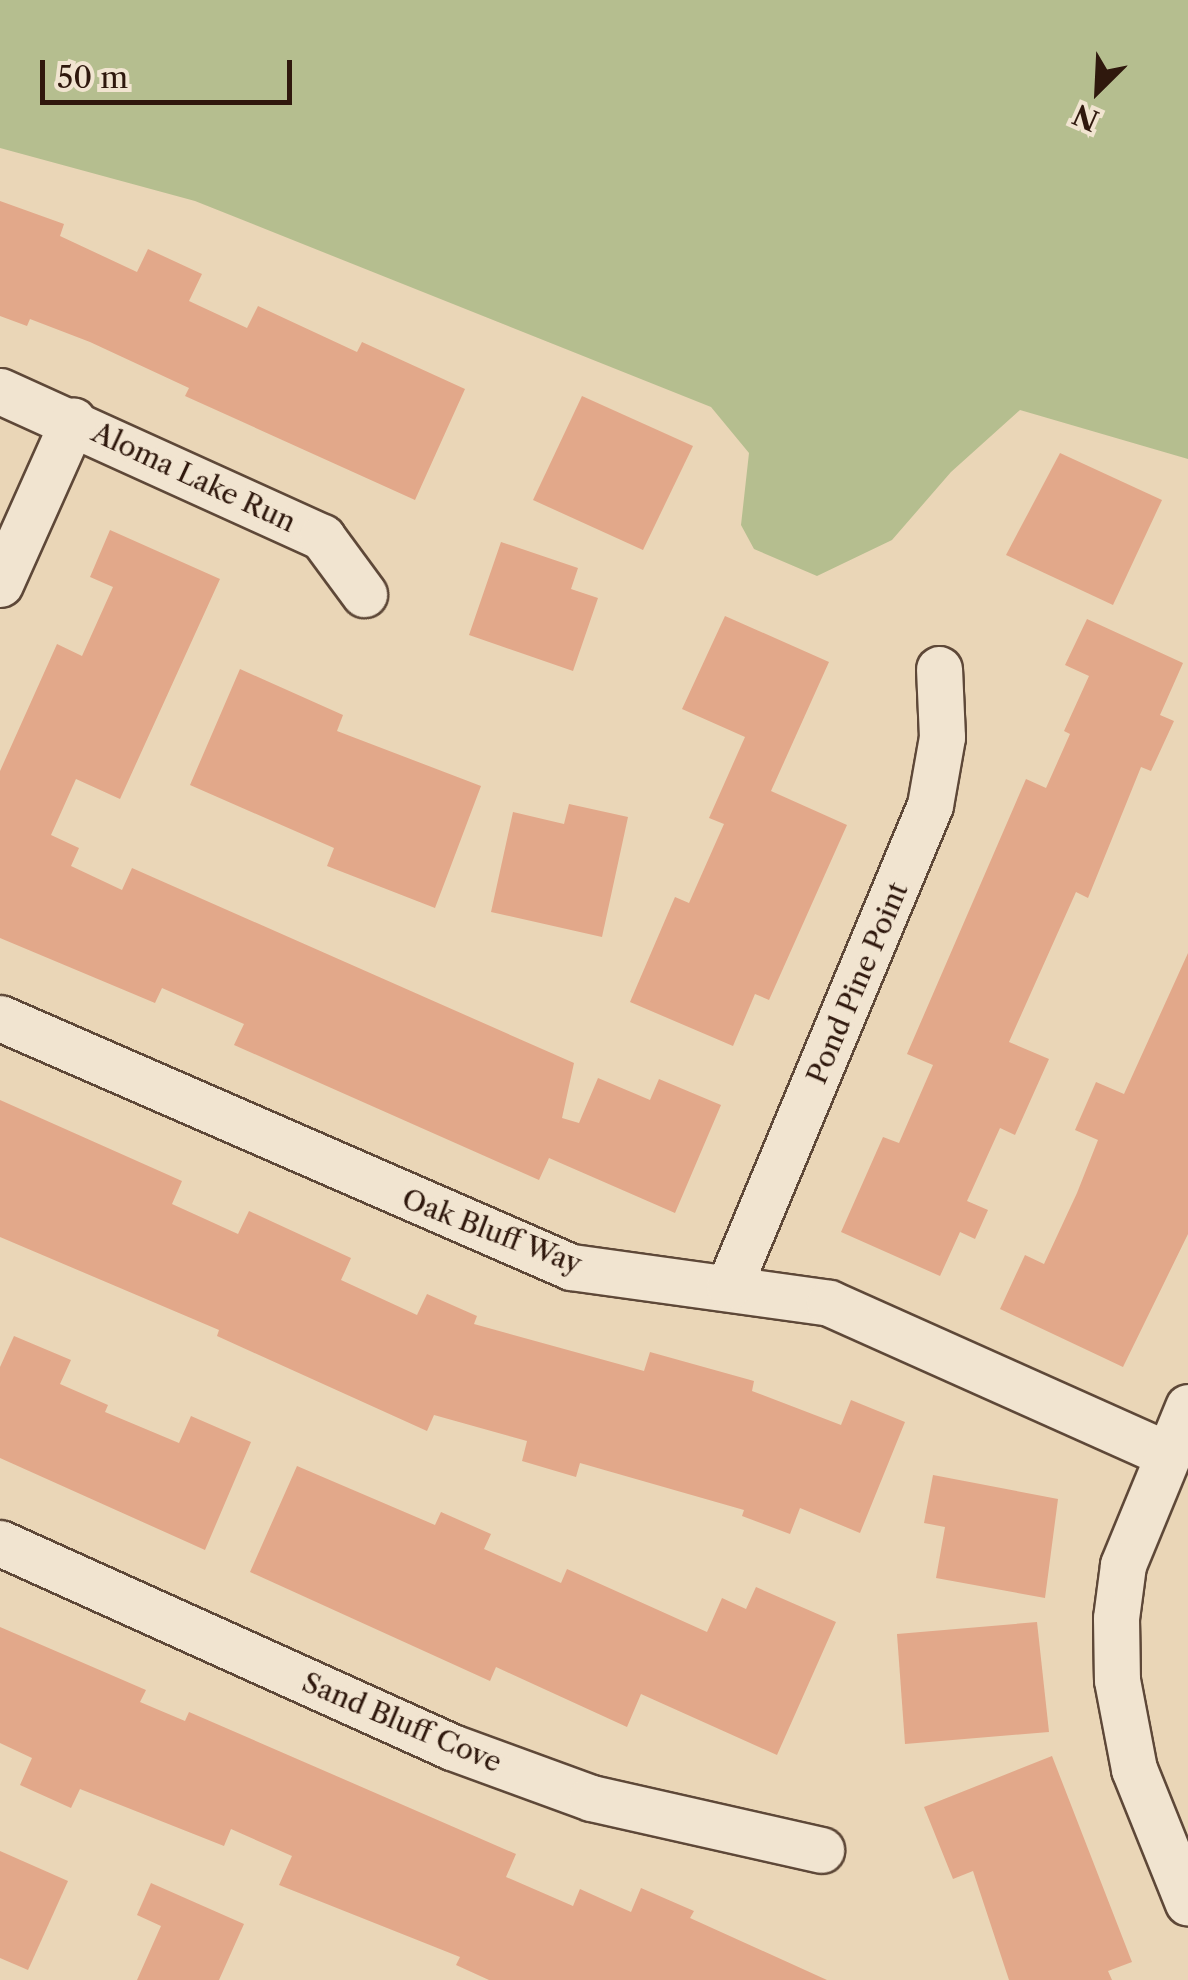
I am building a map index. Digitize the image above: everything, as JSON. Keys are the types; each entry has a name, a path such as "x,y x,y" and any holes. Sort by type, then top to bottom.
{"street":[{"name":"Aloma Lake Run","path":"0,391 322,537 364,594"},
{"path":"0,584 73,422"},
{"name":"Pond Pine Point","path":"729,1286 930,806 942,737 939,669"},
{"name":"Oak Bluff Way","path":"0,1018 571,1267 829,1302 1167,1454"},
{"path":"1188,1407 1123,1566 1117,1680 1134,1769 1188,1903"},
{"name":"Sand Bluff Cove","path":"0,1543 470,1754 592,1798 821,1850"}],"green space":[{"path":"0,0 1188,0 1188,459 1020,410 951,472 892,540 817,576 754,549 741,525 749,453 711,407 195,201 0,148"}],"building":[{"path":"0,201 64,224 60,236 137,272 148,249 202,274 189,301 247,328 258,306 357,352 362,342 465,389 415,500 185,396 189,388 90,342 30,319 27,326 0,316"},
{"path":"582,396 693,446 643,550 533,500"},
{"path":"1060,453 1162,500 1113,605 1006,555"},
{"path":"110,530 220,579 120,799 76,779 51,835 79,848 71,866 122,890 132,868 574,1063 562,1118 579,1123 598,1078 650,1100 659,1079 721,1105 675,1213 549,1158 539,1180 234,1045 244,1024 162,988 155,1003 0,938 0,771 57,644 82,656 113,587 90,577"},
{"path":"501,542 578,568 571,589 598,598 573,671 469,635"},
{"path":"725,616 829,662 771,791 847,825 769,1000 755,994 733,1046 630,1002 675,897 689,903 724,824 709,818 745,737 682,709"},
{"path":"1087,619 1183,663 1160,715 1174,721 1151,771 1141,767 1088,898 1076,892 1009,1042 1049,1059 1015,1135 1000,1128 967,1201 988,1210 975,1239 960,1232 940,1276 841,1232 883,1137 899,1143 933,1065 907,1054 1026,779 1046,788 1070,734 1064,731 1089,676 1065,665"},
{"path":"240,669 343,715 337,731 481,786 435,908 327,866 334,848 190,785"},
{"path":"569,804 628,817 602,937 491,912 513,812 564,824"},
{"path":"1188,953 1188,1234 1123,1367 1000,1309 1025,1255 1044,1264 1077,1193 1098,1140 1075,1130 1096,1082 1124,1094"},
{"path":"0,1100 182,1181 172,1204 238,1234 249,1211 351,1258 341,1280 417,1315 427,1294 477,1316 474,1324 644,1371 650,1352 754,1381 752,1391 841,1425 851,1400 905,1422 860,1533 800,1508 790,1534 742,1516 744,1510 580,1463 576,1477 522,1461 527,1441 434,1415 427,1431 217,1336 219,1330 0,1237"},
{"path":"14,1336 71,1360 60,1384 108,1405 105,1412 179,1443 191,1416 251,1442 205,1550 0,1458 0,1367"},
{"path":"297,1466 435,1525 441,1512 491,1534 484,1549 561,1583 567,1569 707,1632 722,1598 746,1609 756,1587 836,1622 777,1755 641,1694 627,1727 496,1667 490,1681 250,1572"},
{"path":"933,1475 1058,1499 1045,1598 936,1578 945,1527 924,1523"},
{"path":"1037,1622 1049,1732 905,1744 897,1634"},
{"path":"0,1627 146,1690 140,1702 185,1721 189,1712 516,1854 506,1877 573,1906 580,1889 631,1912 641,1888 694,1911 690,1918 827,1980 489,1980 456,1965 460,1957 279,1885 292,1856 231,1829 224,1846 80,1789 71,1808 20,1785 32,1758 0,1743"},
{"path":"1052,1756 1132,1962 1108,1971 1112,1980 1009,1980 973,1871 953,1879 924,1807"},
{"path":"0,1851 68,1881 28,1970 0,1958"},
{"path":"151,1883 244,1924 219,1980 137,1980 161,1926 137,1915"}]}
